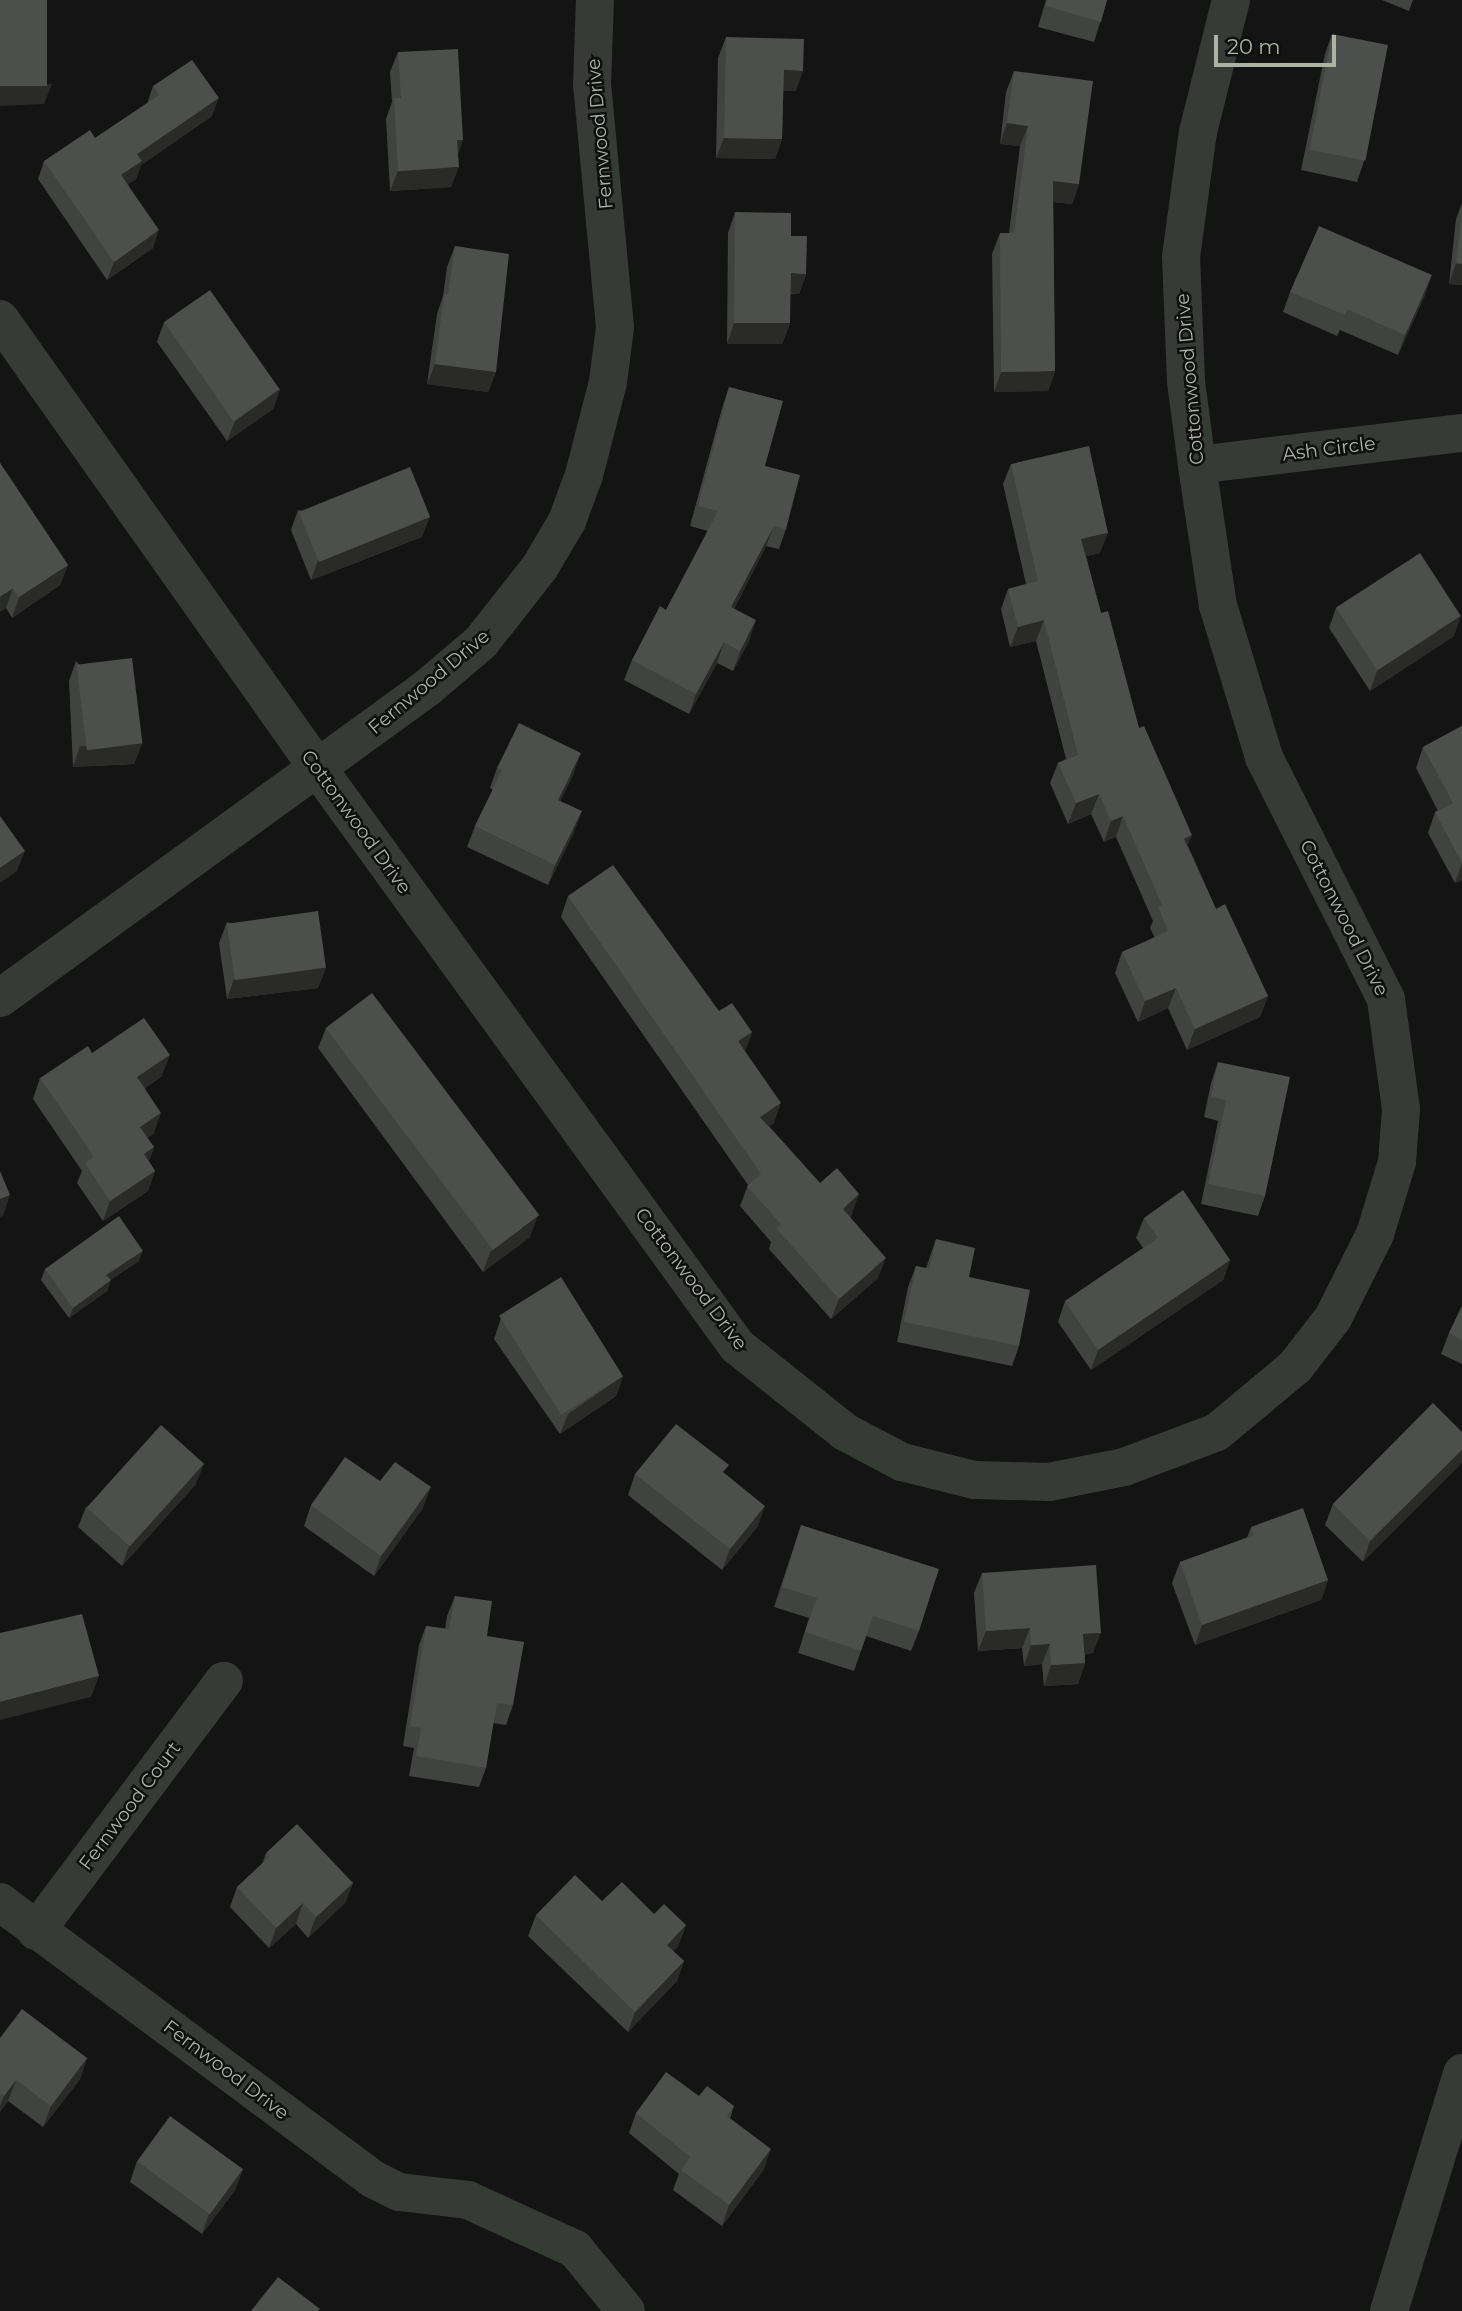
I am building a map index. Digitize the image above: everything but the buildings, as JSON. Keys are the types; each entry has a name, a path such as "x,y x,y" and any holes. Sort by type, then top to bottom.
{"street":[{"name":"Fernwood Drive","path":"0,998 319,771 427,688 481,642 511,608 566,521 584,475 608,382 615,327 614,279 592,85 596,0"},
{"name":"Cottonwood Drive","path":"0,319 319,771 737,1346 845,1432 902,1462 974,1480 1049,1482 1124,1468 1217,1432 1295,1367 1334,1318 1375,1234 1397,1162 1401,1109 1386,999 1264,757 1218,606 1196,465 1186,381 1181,257 1198,132 1231,0"},
{"name":"Ash Circle","path":"1196,465 1462,433"},
{"name":"Fernwood Court","path":"36,1931 224,1681"},
{"name":"Fernwood Drive","path":"0,1902 373,2179 399,2192 468,2200 575,2249 626,2311"},
{"path":"1389,2311 1462,2073"}]}
